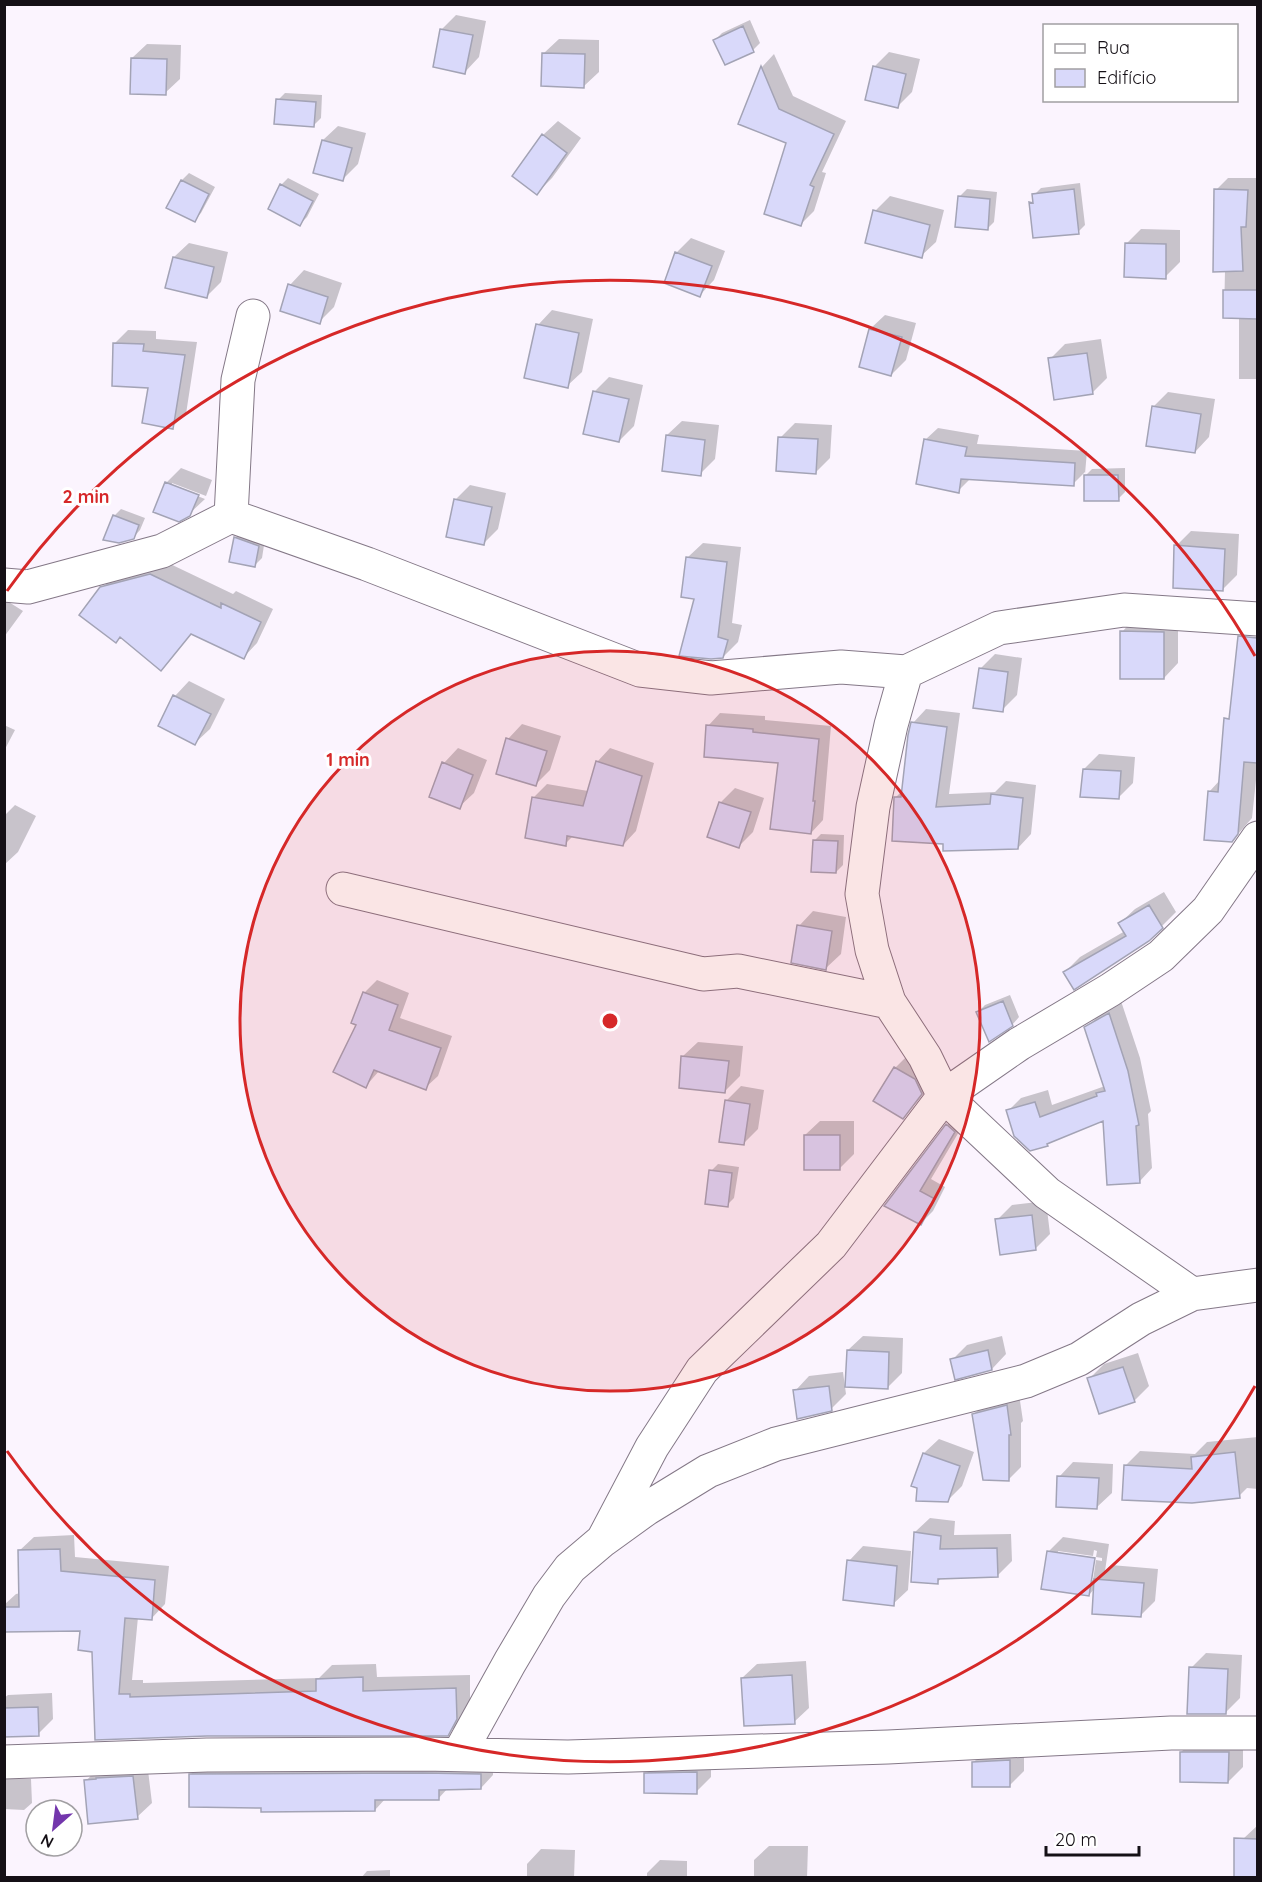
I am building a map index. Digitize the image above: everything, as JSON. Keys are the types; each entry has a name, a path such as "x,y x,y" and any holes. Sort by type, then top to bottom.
{"street":[{"path":"231,516 238,380 253,316"},
{"path":"4,585 28,587 162,551 231,516 367,564 640,670 711,678 841,667 906,672 999,628 1124,610 1257,619"},
{"path":"906,672 891,725 873,807 862,894 872,950 889,1002 925,1057 944,1096 1047,1193 1192,1294"},
{"path":"603,1540 652,1447 702,1370 831,1245 944,1096 1020,1044 1110,990 1161,956 1208,910 1256,843"},
{"path":"343,889 703,974 738,971 889,1002"},
{"path":"459,1754 549,1596 570,1568 603,1540 646,1509 708,1471 776,1444 1026,1381 1079,1359 1140,1319 1192,1294 1257,1285"},
{"path":"4,1762 207,1755 459,1754 568,1757 900,1746 1253,1727"}],"building":[{"path":"743,26 754,52 725,65 713,40"},
{"path":"440,29 473,35 465,74 433,67"},
{"path":"542,53 585,54 584,88 541,86"},
{"path":"131,58 167,59 166,95 130,94"},
{"path":"761,66 779,109 834,134 810,185 814,187 801,226 764,214 786,143 738,124"},
{"path":"873,66 906,74 898,108 865,100"},
{"path":"276,99 316,102 314,127 274,124"},
{"path":"542,134 567,153 537,195 512,176"},
{"path":"322,140 352,148 343,181 313,173"},
{"path":"181,180 209,194 195,222 166,208"},
{"path":"280,184 313,201 300,226 268,209"},
{"path":"1074,189 1079,234 1033,238 1029,202 1033,203 1032,194"},
{"path":"1214,189 1248,190 1246,227 1241,227 1243,271 1213,272"},
{"path":"958,196 990,199 988,230 955,227"},
{"path":"873,210 930,225 922,258 865,243"},
{"path":"1125,243 1166,244 1166,279 1124,277"},
{"path":"675,252 712,266 700,297 664,283"},
{"path":"173,257 214,267 207,298 165,288"},
{"path":"288,284 328,297 320,324 280,311"},
{"path":"1223,290 1257,290 1257,319 1223,318"},
{"path":"536,324 579,333 568,388 524,378"},
{"path":"869,329 902,337 891,376 859,367"},
{"path":"113,343 144,344 143,351 185,355 173,429 142,423 148,388 112,386"},
{"path":"1087,353 1093,394 1054,400 1048,358"},
{"path":"593,391 629,399 619,442 583,434"},
{"path":"1152,406 1201,414 1195,453 1146,446"},
{"path":"666,435 705,440 701,476 662,471"},
{"path":"778,437 818,439 816,474 776,471"},
{"path":"924,439 967,447 965,456 1075,463 1074,486 961,479 959,493 916,484"},
{"path":"1084,475 1118,475 1119,501 1084,501"},
{"path":"165,482 199,495 190,516 179,522 153,512"},
{"path":"454,499 492,507 484,545 446,537"},
{"path":"113,515 139,525 134,539 119,543 103,540"},
{"path":"234,537 259,546 255,567 229,562"},
{"path":"1174,545 1225,549 1223,591 1173,588"},
{"path":"686,557 727,562 718,637 728,640 723,658 679,656 694,599 681,597"},
{"path":"150,574 221,608 221,603 261,622 244,659 191,634 161,671 120,637 116,643 79,615 100,587"},
{"path":"1120,631 1164,632 1164,679 1120,679"},
{"path":"1238,636 1257,638 1257,763 1244,762 1238,834 1232,842 1204,840 1208,791 1218,792 1224,718 1229,719"},
{"path":"979,668 1008,672 1003,712 973,708"},
{"path":"173,695 211,714 195,745 158,726"},
{"path":"911,722 947,727 936,807 990,804 991,794 1023,798 1018,849 943,851 943,844 892,841 894,797 901,797"},
{"path":"706,725 753,729 753,732 819,739 811,834 770,829 778,763 704,757"},
{"path":"506,738 547,751 536,786 496,774"},
{"path":"596,761 642,776 623,846 567,836 566,846 525,838 532,797 583,806"},
{"path":"442,762 473,775 460,809 429,797"},
{"path":"1083,769 1121,771 1119,799 1080,797"},
{"path":"719,802 751,812 739,848 707,837"},
{"path":"813,840 838,841 836,873 811,872"},
{"path":"1149,905 1163,928 1149,941 1074,990 1063,972 1126,936 1118,923"},
{"path":"797,925 832,931 826,970 791,963"},
{"path":"363,992 398,1005 389,1030 441,1048 426,1090 374,1070 366,1088 333,1072 356,1025 351,1023"},
{"path":"1003,1001 1013,1026 989,1042 976,1012"},
{"path":"1109,1013 1128,1071 1139,1125 1136,1126 1140,1183 1107,1185 1103,1121 1047,1144 1048,1146 1030,1151 1014,1136 1006,1110 1035,1102 1040,1117 1105,1091 1084,1027"},
{"path":"681,1056 729,1061 725,1093 679,1088"},
{"path":"894,1067 915,1079 922,1094 903,1119 873,1101"},
{"path":"725,1100 750,1104 744,1145 719,1142"},
{"path":"946,1124 955,1132 920,1191 935,1199 921,1225 884,1206"},
{"path":"804,1135 840,1135 840,1170 804,1170"},
{"path":"709,1170 732,1173 728,1207 705,1204"},
{"path":"1032,1215 1036,1250 1000,1255 995,1219"},
{"path":"847,1350 889,1352 888,1389 845,1387"},
{"path":"988,1350 992,1370 955,1380 950,1359"},
{"path":"1123,1367 1135,1402 1099,1414 1087,1378"},
{"path":"829,1386 832,1411 797,1419 793,1390"},
{"path":"1007,1405 1011,1435 1009,1435 1009,1481 983,1480 972,1414"},
{"path":"1235,1452 1240,1498 1192,1503 1122,1500 1124,1465 1192,1469 1191,1457"},
{"path":"923,1453 960,1466 948,1502 916,1501 917,1488 911,1486"},
{"path":"1057,1476 1099,1478 1097,1509 1056,1507"},
{"path":"914,1532 941,1536 940,1549 997,1548 998,1577 938,1579 938,1584 911,1582"},
{"path":"60,1549 61,1571 155,1580 152,1620 125,1618 119,1694 130,1694 130,1697 316,1691 316,1679 363,1677 363,1691 456,1688 457,1719 448,1736 207,1736 95,1740 92,1652 78,1650 80,1631 4,1632 4,1607 19,1607 18,1550"},
{"path":"1047,1551 1095,1558 1089,1596 1041,1589"},
{"path":"847,1560 897,1566 894,1606 843,1600"},
{"path":"1094,1579 1144,1583 1141,1617 1092,1614"},
{"path":"1189,1667 1228,1669 1226,1714 1187,1714"},
{"path":"792,1675 795,1724 744,1726 741,1678"},
{"path":"38,1707 39,1736 4,1737 4,1708"},
{"path":"1180,1752 1229,1752 1228,1783 1180,1782"},
{"path":"1010,1760 1010,1787 972,1787 972,1762"},
{"path":"697,1772 697,1794 644,1793 644,1773"},
{"path":"189,1774 481,1774 481,1789 439,1790 439,1800 375,1800 375,1811 261,1812 261,1808 189,1807"},
{"path":"133,1776 138,1819 88,1824 84,1780"},
{"path":"1234,1838 1257,1839 1257,1878 1234,1878"}]}
